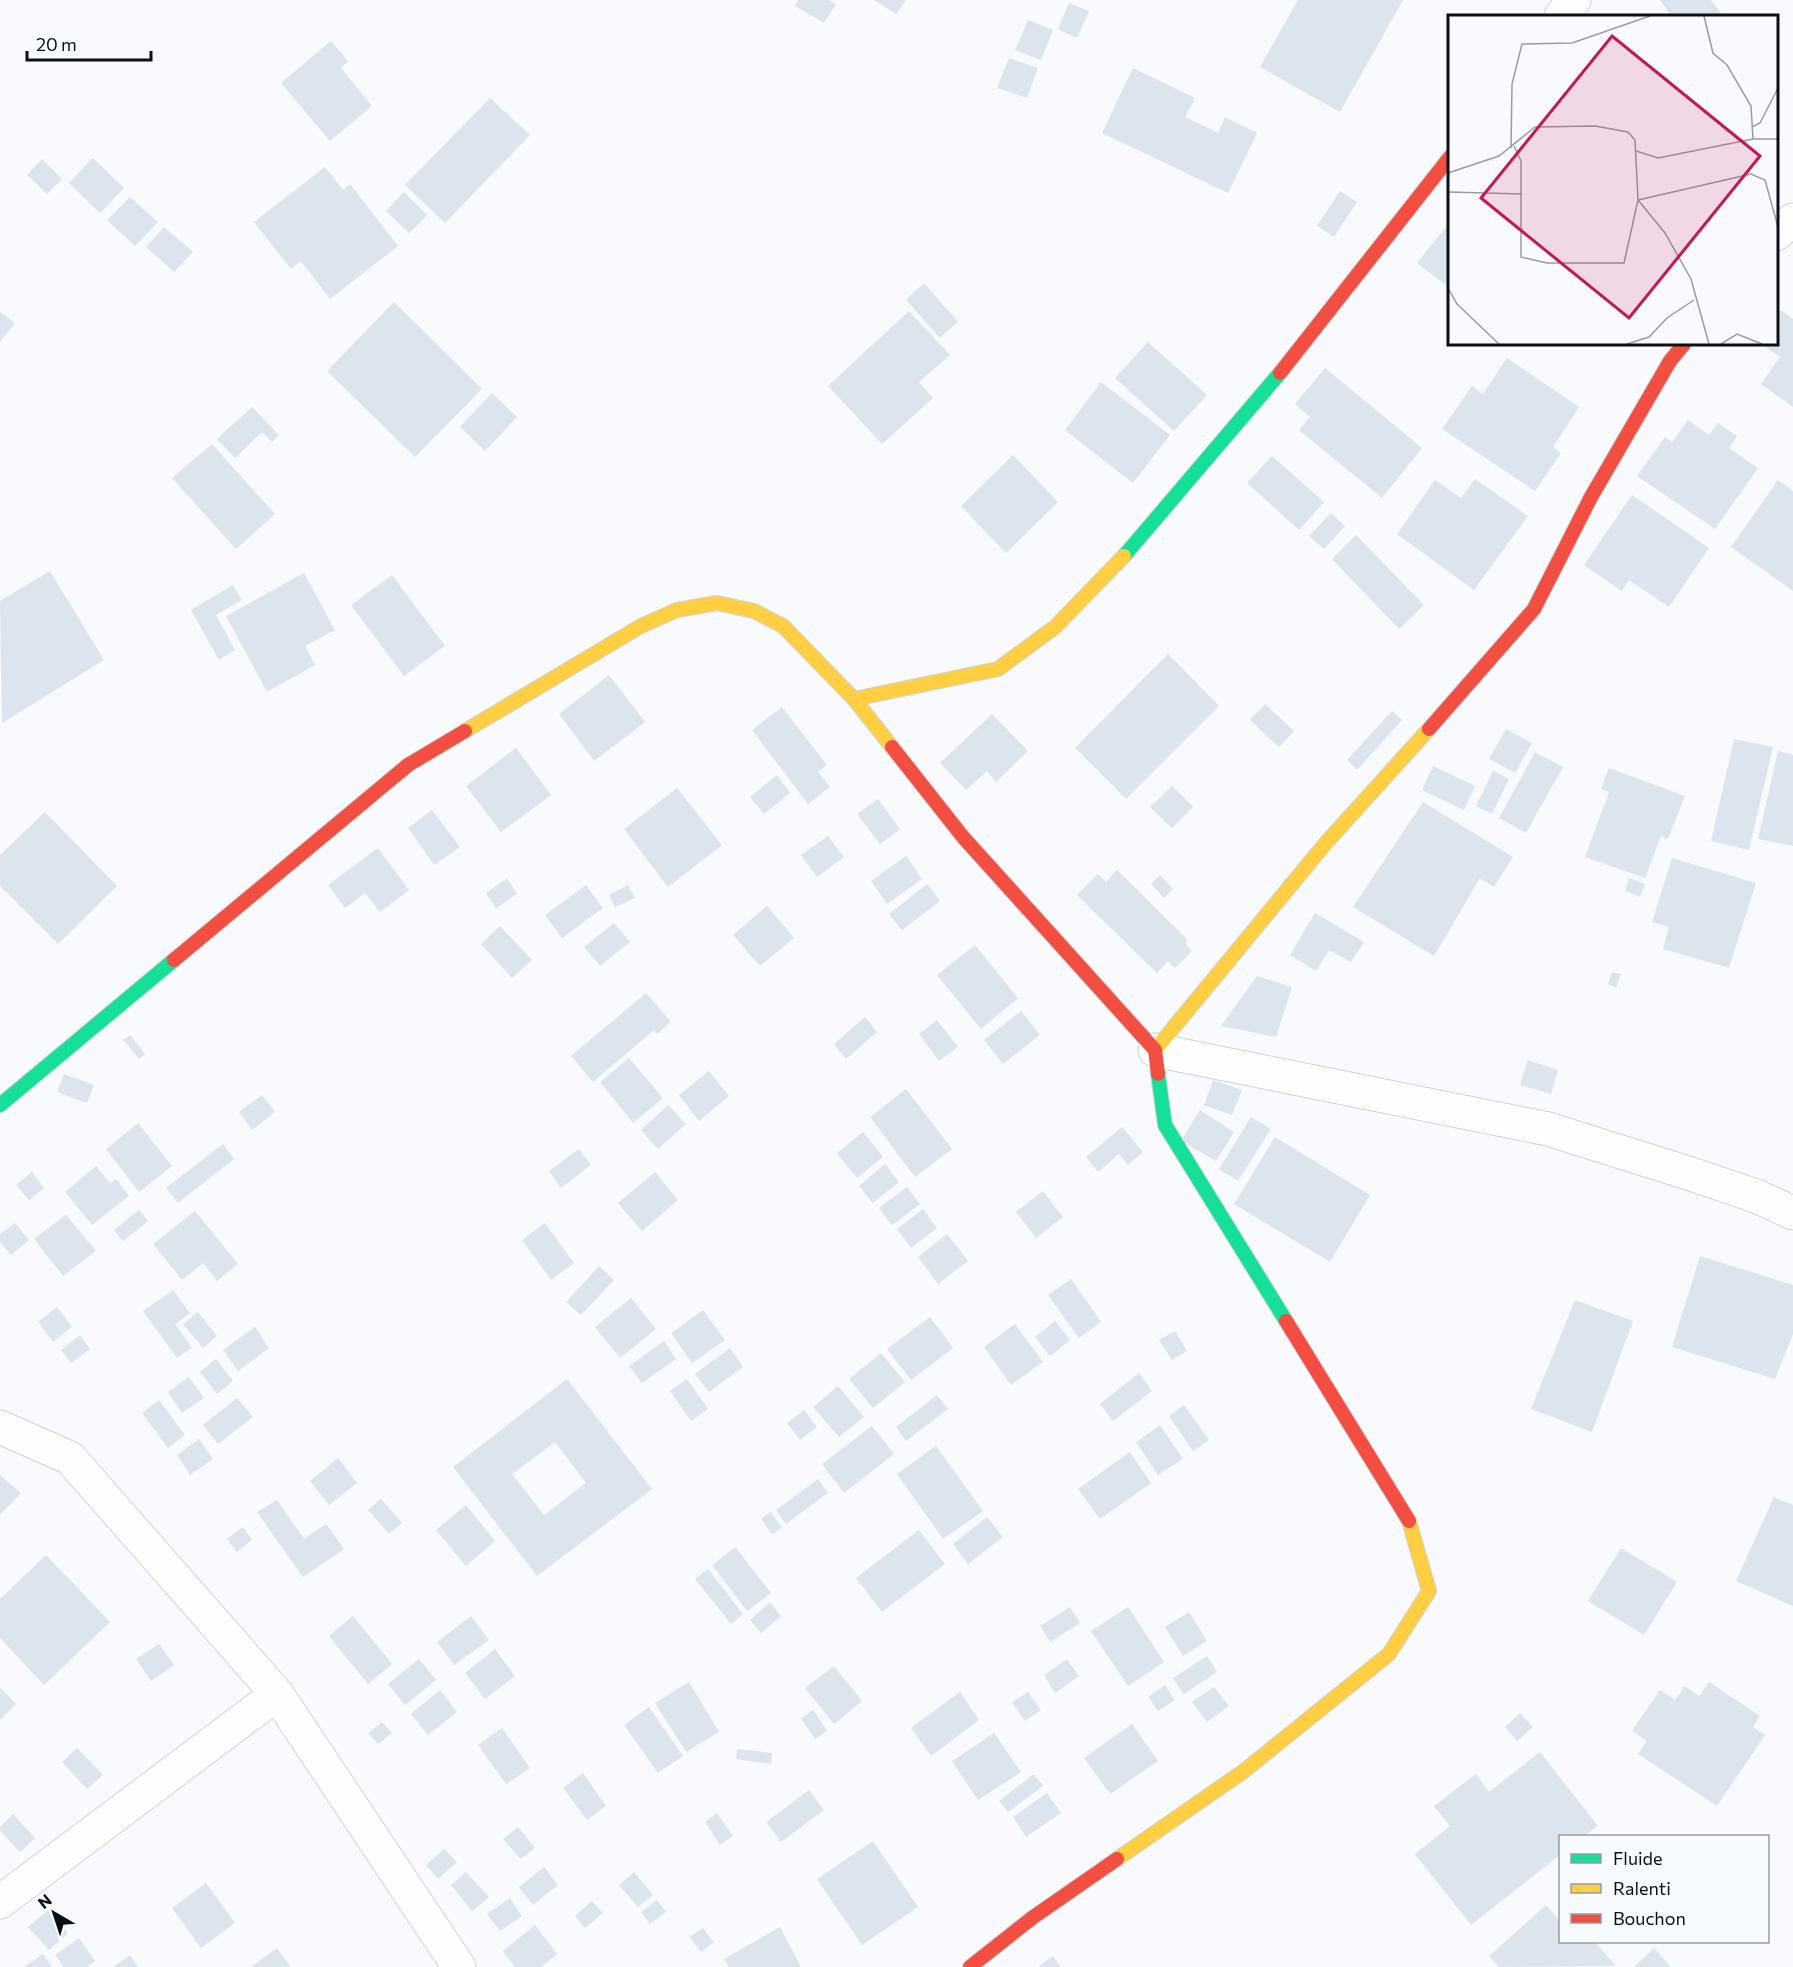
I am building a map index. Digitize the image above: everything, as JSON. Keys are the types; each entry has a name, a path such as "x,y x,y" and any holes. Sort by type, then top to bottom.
{"street":[{"path":"1562,15 1574,0"},
{"path":"854,699 998,669 1055,627 1128,552 1292,359 1448,158"},
{"path":"1778,232 1793,220"},
{"path":"1155,1050 1325,844 1476,678 1534,609 1591,497 1670,361 1683,345"},
{"path":"0,1105 408,765 641,626 677,610 717,603 754,611 783,626 854,699 963,837 1155,1050 1165,1125 1413,1527 1429,1591 1389,1654 1244,1771 1032,1918 970,1967"},
{"path":"1155,1050 1548,1129 1712,1181 1793,1212"},
{"path":"0,1426 70,1458 277,1694 459,1967"},
{"path":"0,1902 277,1694"}],"building":[{"path":"798,0 829,0 836,4 824,23 795,6"},
{"path":"874,0 906,0 896,14"},
{"path":"1298,0 1403,0 1340,112 1260,67"},
{"path":"1660,0 1711,0 1722,15 1670,15"},
{"path":"1069,3 1089,11 1077,38 1058,29"},
{"path":"1028,20 1053,30 1041,60 1015,50"},
{"path":"331,41 348,61 341,68 372,106 330,141 281,83"},
{"path":"1009,58 1038,68 1027,98 997,88"},
{"path":"1133,68 1195,98 1185,117 1218,133 1225,117 1257,133 1228,193 1102,133"},
{"path":"490,98 530,135 445,223 405,185"},
{"path":"93,158 124,188 100,213 69,183"},
{"path":"42,159 62,179 47,194 27,175"},
{"path":"325,167 343,190 350,184 398,246 330,299 301,261 291,269 254,222"},
{"path":"1340,191 1357,202 1334,237 1317,226"},
{"path":"404,192 427,215 409,233 386,211"},
{"path":"130,197 158,222 135,246 107,220"},
{"path":"1448,224 1448,286 1417,263"},
{"path":"164,227 193,252 174,272 146,247"},
{"path":"924,283 958,322 940,338 906,300"},
{"path":"394,302 482,389 415,457 327,371"},
{"path":"1781,310 1793,319 1793,407 1761,384 1780,357 1762,345 1778,345 1778,314"},
{"path":"909,311 950,355 919,382 933,398 882,444 828,386"},
{"path":"0,312 15,323 0,342"},
{"path":"1148,342 1207,395 1174,431 1115,378"},
{"path":"1507,358 1579,407 1553,447 1561,453 1535,491 1442,429 1472,386 1483,394"},
{"path":"1325,368 1422,448 1382,498 1299,430 1310,417 1295,404"},
{"path":"1101,382 1170,435 1133,483 1065,430"},
{"path":"492,393 517,417 485,451 460,427"},
{"path":"252,407 279,435 272,442 262,432 235,458 217,439"},
{"path":"1688,420 1709,435 1718,423 1737,436 1729,448 1758,468 1715,529 1637,476 1665,437 1672,442"},
{"path":"212,444 275,514 236,549 172,478"},
{"path":"1013,455 1058,502 1006,553 961,506"},
{"path":"1272,456 1324,502 1299,530 1247,483"},
{"path":"1475,479 1528,516 1474,590 1397,534 1435,480 1461,498"},
{"path":"1778,480 1793,491 1793,591 1731,547"},
{"path":"1632,495 1709,548 1669,607 1629,580 1622,591 1584,565"},
{"path":"1331,513 1345,526 1324,549 1309,536"},
{"path":"1356,535 1424,605 1399,629 1332,559"},
{"path":"50,571 104,660 2,723 0,601"},
{"path":"304,573 335,630 305,646 315,665 267,692 226,616"},
{"path":"392,575 445,646 404,676 351,605"},
{"path":"233,585 242,600 216,615 235,650 219,660 191,610"},
{"path":"1168,654 1219,706 1126,799 1075,748"},
{"path":"609,675 645,722 594,761 559,714"},
{"path":"1265,704 1294,731 1279,747 1250,720"},
{"path":"782,707 827,765 818,772 830,787 808,804 752,730"},
{"path":"1392,711 1402,720 1357,770 1347,760"},
{"path":"992,714 1028,751 996,782 987,771 966,790 940,763"},
{"path":"1506,729 1532,743 1515,773 1489,759"},
{"path":"1734,739 1773,747 1749,850 1711,841"},
{"path":"516,748 551,795 501,832 466,786"},
{"path":"1778,751 1793,755 1793,846 1758,839"},
{"path":"1535,752 1563,767 1526,833 1499,818"},
{"path":"1433,766 1475,786 1464,810 1422,790"},
{"path":"1609,768 1685,796 1668,839 1661,836 1645,878 1585,857 1609,792 1601,789"},
{"path":"1493,771 1509,779 1492,814 1476,806"},
{"path":"777,775 790,793 764,814 750,797"},
{"path":"1172,786 1193,807 1172,828 1150,807"},
{"path":"677,788 722,845 668,887 624,829"},
{"path":"878,799 900,829 880,844 857,814"},
{"path":"1423,802 1513,857 1494,887 1480,878 1434,956 1353,907"},
{"path":"432,810 460,847 434,865 408,828"},
{"path":"45,812 117,886 58,944 0,886 0,855"},
{"path":"828,836 844,857 817,877 801,855"},
{"path":"378,848 409,890 380,912 365,893 345,908 328,885"},
{"path":"906,856 922,879 887,904 871,881"},
{"path":"1672,858 1756,883 1729,968 1663,949 1669,927 1652,922"},
{"path":"1117,870 1188,940 1185,943 1192,951 1175,968 1168,961 1157,973 1077,895 1098,874 1106,882"},
{"path":"1160,875 1173,889 1164,898 1151,884"},
{"path":"507,878 517,894 496,908 486,893"},
{"path":"1629,878 1645,884 1640,897 1625,891"},
{"path":"927,884 940,901 902,930 889,914"},
{"path":"586,885 603,908 562,938 545,915"},
{"path":"628,885 635,898 615,907 609,895"},
{"path":"767,906 794,938 760,966 733,935"},
{"path":"1315,913 1364,942 1351,962 1329,950 1316,971 1290,955"},
{"path":"614,923 630,942 600,966 584,947"},
{"path":"500,926 532,960 512,978 481,944"},
{"path":"975,945 1018,998 981,1029 937,975"},
{"path":"1612,972 1621,974 1616,988 1608,984"},
{"path":"1257,976 1292,987 1276,1037 1221,1026"},
{"path":"646,993 671,1022 657,1034 654,1030 593,1082 571,1056"},
{"path":"1021,1011 1040,1035 1003,1064 984,1040"},
{"path":"865,1017 877,1032 846,1059 834,1044"},
{"path":"937,1020 958,1047 939,1061 919,1034"},
{"path":"130,1035 145,1054 139,1059 123,1040"},
{"path":"629,1058 663,1098 633,1123 600,1082"},
{"path":"1528,1060 1558,1070 1551,1094 1520,1085"},
{"path":"709,1071 729,1096 699,1121 679,1095"},
{"path":"64,1074 94,1085 87,1103 57,1092"},
{"path":"1213,1080 1242,1090 1232,1115 1204,1105"},
{"path":"906,1089 952,1149 915,1177 870,1117"},
{"path":"262,1095 275,1112 252,1130 239,1112"},
{"path":"668,1105 686,1124 658,1149 641,1130"},
{"path":"1200,1110 1234,1132 1216,1161 1181,1141"},
{"path":"1251,1117 1271,1129 1238,1181 1219,1169"},
{"path":"138,1123 172,1166 139,1192 106,1149"},
{"path":"1122,1127 1143,1152 1128,1165 1119,1154 1098,1172 1086,1157"},
{"path":"863,1132 883,1157 857,1178 837,1153"},
{"path":"1275,1137 1370,1195 1330,1262 1234,1204"},
{"path":"223,1144 234,1159 178,1203 166,1188"},
{"path":"579,1149 591,1165 561,1188 549,1171"},
{"path":"885,1164 899,1182 873,1203 859,1186"},
{"path":"96,1166 110,1183 116,1179 129,1196 92,1225 65,1192"},
{"path":"32,1172 44,1188 29,1200 16,1185"},
{"path":"655,1172 678,1200 642,1231 618,1203"},
{"path":"907,1187 920,1204 892,1225 879,1208"},
{"path":"1043,1191 1063,1217 1036,1238 1016,1212"},
{"path":"923,1209 937,1228 911,1248 897,1229"},
{"path":"139,1210 148,1221 123,1241 114,1230"},
{"path":"195,1211 238,1264 217,1281 203,1263 182,1280 153,1244"},
{"path":"66,1215 96,1251 63,1276 34,1239"},
{"path":"15,1223 29,1240 11,1255 0,1242 0,1234"},
{"path":"545,1223 574,1263 551,1280 522,1240"},
{"path":"947,1234 968,1261 938,1284 918,1257"},
{"path":"1700,1256 1793,1285 1793,1334 1775,1379 1672,1347"},
{"path":"599,1266 614,1280 581,1315 566,1302"},
{"path":"1071,1279 1101,1322 1079,1338 1048,1295"},
{"path":"173,1290 190,1313 175,1324 192,1348 177,1358 143,1311"},
{"path":"631,1298 656,1329 620,1358 595,1327"},
{"path":"1575,1300 1633,1321 1592,1432 1531,1409"},
{"path":"57,1307 72,1327 53,1342 38,1322"},
{"path":"703,1310 725,1340 692,1363 671,1333"},
{"path":"198,1312 217,1336 203,1348 183,1324"},
{"path":"930,1317 953,1348 911,1380 887,1349"},
{"path":"1055,1321 1070,1340 1050,1356 1035,1337"},
{"path":"1015,1324 1043,1362 1011,1385 984,1347"},
{"path":"255,1327 269,1348 238,1371 223,1350"},
{"path":"1175,1331 1187,1351 1172,1360 1159,1340"},
{"path":"80,1335 90,1349 71,1363 61,1350"},
{"path":"664,1341 676,1359 642,1383 629,1366"},
{"path":"730,1348 743,1367 709,1392 695,1374"},
{"path":"881,1353 905,1382 873,1408 849,1379"},
{"path":"216,1359 233,1381 217,1394 200,1372"},
{"path":"1139,1373 1152,1391 1113,1421 1100,1404"},
{"path":"189,1377 204,1398 182,1413 168,1392"},
{"path":"567,1379 652,1489 537,1576 453,1467","holes":["555,1442 586,1483 544,1515 512,1474"]},
{"path":"687,1379 708,1409 691,1421 670,1391"},
{"path":"838,1386 864,1417 839,1437 813,1407"},
{"path":"937,1395 948,1409 906,1441 896,1427"},
{"path":"237,1398 253,1417 218,1444 203,1425"},
{"path":"159,1400 185,1435 168,1448 142,1413"},
{"path":"1184,1405 1209,1440 1193,1451 1169,1416"},
{"path":"804,1410 817,1427 800,1440 787,1423"},
{"path":"1160,1425 1183,1459 1158,1475 1136,1442"},
{"path":"872,1426 894,1454 844,1493 822,1464"},
{"path":"199,1439 213,1459 190,1475 177,1455"},
{"path":"936,1446 983,1511 943,1539 897,1474"},
{"path":"1130,1452 1151,1483 1100,1519 1078,1489"},
{"path":"338,1458 357,1483 329,1505 310,1481"},
{"path":"0,1475 21,1493 0,1515"},
{"path":"818,1479 828,1493 786,1524 776,1510"},
{"path":"1774,1497 1793,1505 1793,1606 1736,1581"},
{"path":"381,1499 402,1523 389,1534 368,1510"},
{"path":"277,1500 304,1539 326,1524 344,1549 303,1577 257,1512"},
{"path":"466,1505 495,1541 466,1566 436,1530"},
{"path":"771,1512 782,1528 772,1534 761,1519"},
{"path":"987,1517 1003,1537 968,1564 953,1544"},
{"path":"243,1527 252,1540 237,1552 227,1539"},
{"path":"919,1530 945,1564 882,1612 856,1578"},
{"path":"735,1547 771,1593 747,1611 712,1565"},
{"path":"1621,1548 1677,1582 1644,1635 1588,1601"},
{"path":"46,1555 110,1622 44,1685 0,1638 0,1599"},
{"path":"708,1569 743,1614 731,1624 695,1579"},
{"path":"770,1602 781,1616 761,1633 750,1620"},
{"path":"1070,1607 1080,1623 1050,1642 1040,1626"},
{"path":"1128,1607 1164,1662 1128,1686 1091,1631"},
{"path":"1189,1612 1207,1641 1183,1656 1165,1627"},
{"path":"353,1616 392,1664 368,1684 329,1636"},
{"path":"471,1616 489,1640 454,1665 437,1642"},
{"path":"159,1644 174,1665 151,1681 136,1659"},
{"path":"495,1649 515,1676 485,1699 465,1673"},
{"path":"1207,1656 1217,1672 1184,1694 1173,1678"},
{"path":"419,1659 436,1680 405,1705 388,1684"},
{"path":"1067,1659 1079,1676 1055,1693 1044,1675"},
{"path":"834,1666 862,1701 834,1724 805,1688"},
{"path":"689,1682 719,1732 686,1752 655,1703"},
{"path":"1709,1682 1760,1716 1753,1727 1765,1735 1717,1806 1638,1754 1647,1741 1632,1731 1660,1690 1675,1700 1685,1686 1699,1696"},
{"path":"1165,1685 1175,1700 1158,1711 1148,1697"},
{"path":"0,1687 16,1704 0,1720"},
{"path":"1214,1687 1229,1706 1207,1722 1192,1702"},
{"path":"440,1690 457,1712 428,1735 411,1714"},
{"path":"960,1692 979,1720 931,1756 911,1728"},
{"path":"1028,1692 1041,1710 1025,1721 1012,1702"},
{"path":"649,1707 683,1756 658,1773 624,1725"},
{"path":"813,1710 827,1731 815,1739 801,1718"},
{"path":"1520,1713 1533,1727 1517,1741 1505,1727"},
{"path":"382,1722 392,1733 378,1744 368,1733"},
{"path":"1132,1724 1158,1761 1110,1794 1084,1758"},
{"path":"502,1728 530,1768 506,1784 478,1745"},
{"path":"994,1733 1021,1772 978,1800 952,1761"},
{"path":"77,1748 103,1775 87,1789 62,1762"},
{"path":"737,1749 772,1753 771,1764 736,1759"},
{"path":"1540,1752 1598,1826 1585,1835 1559,1835 1559,1856 1471,1925 1415,1854 1450,1826 1434,1806 1476,1774 1489,1792"},
{"path":"583,1773 606,1806 587,1820 563,1788"},
{"path":"1034,1774 1043,1786 1008,1812 999,1801"},
{"path":"809,1790 824,1810 781,1842 766,1822"},
{"path":"1047,1793 1061,1813 1026,1837 1013,1817"},
{"path":"717,1813 733,1836 720,1845 705,1822"},
{"path":"13,1814 35,1838 20,1852 0,1831 0,1827"},
{"path":"518,1827 535,1848 521,1859 503,1839"},
{"path":"873,1841 918,1907 862,1945 817,1879"},
{"path":"444,1849 457,1862 438,1879 426,1865"},
{"path":"544,1867 558,1885 533,1905 519,1887"},
{"path":"466,1872 489,1897 472,1911 451,1885"},
{"path":"634,1872 653,1895 638,1907 619,1885"},
{"path":"206,1883 235,1923 201,1948 172,1908"},
{"path":"510,1898 522,1916 500,1931 487,1914"},
{"path":"657,1900 666,1912 650,1924 641,1912"},
{"path":"592,1901 603,1913 585,1928 575,1916"},
{"path":"1546,1905 1559,1920 1559,1943 1596,1943 1616,1966 1499,1967 1489,1956"},
{"path":"48,1910 68,1933 49,1950 28,1927"},
{"path":"535,1925 557,1954 541,1967 515,1967 503,1951"},
{"path":"780,1927 801,1967 729,1967 724,1959"},
{"path":"703,1928 714,1942 701,1952 689,1937"},
{"path":"79,1938 95,1961 87,1967 64,1967 55,1955"},
{"path":"277,1948 291,1967 251,1967"},
{"path":"1654,1948 1671,1967 1634,1967"},
{"path":"43,1954 52,1967 24,1967"},
{"path":"130,1955 138,1967 113,1967"},
{"path":"1053,1956 1061,1967 1038,1967"}],"traffic: fast":[{"path":"1124,556 1280,373"},
{"path":"0,1105 174,960"},
{"path":"1158,1074 1165,1125 1286,1321"}],"traffic: slow":[{"path":"854,699 998,669 1055,627 1124,556"},
{"path":"465,731 641,626 677,610 717,603 754,611 783,626 854,699 892,747"},
{"path":"1155,1050 1325,844 1429,729"},
{"path":"1117,1859 1244,1771 1389,1654 1429,1591 1409,1521"}],"traffic: jam":[{"path":"1280,373 1448,160"},
{"path":"1429,729 1534,609 1591,497 1670,361 1683,345"},
{"path":"174,960 408,765 465,731"},
{"path":"892,747 963,837 1155,1050 1158,1074"},
{"path":"1286,1321 1409,1521"},
{"path":"970,1967 1032,1918 1117,1859"}]}
